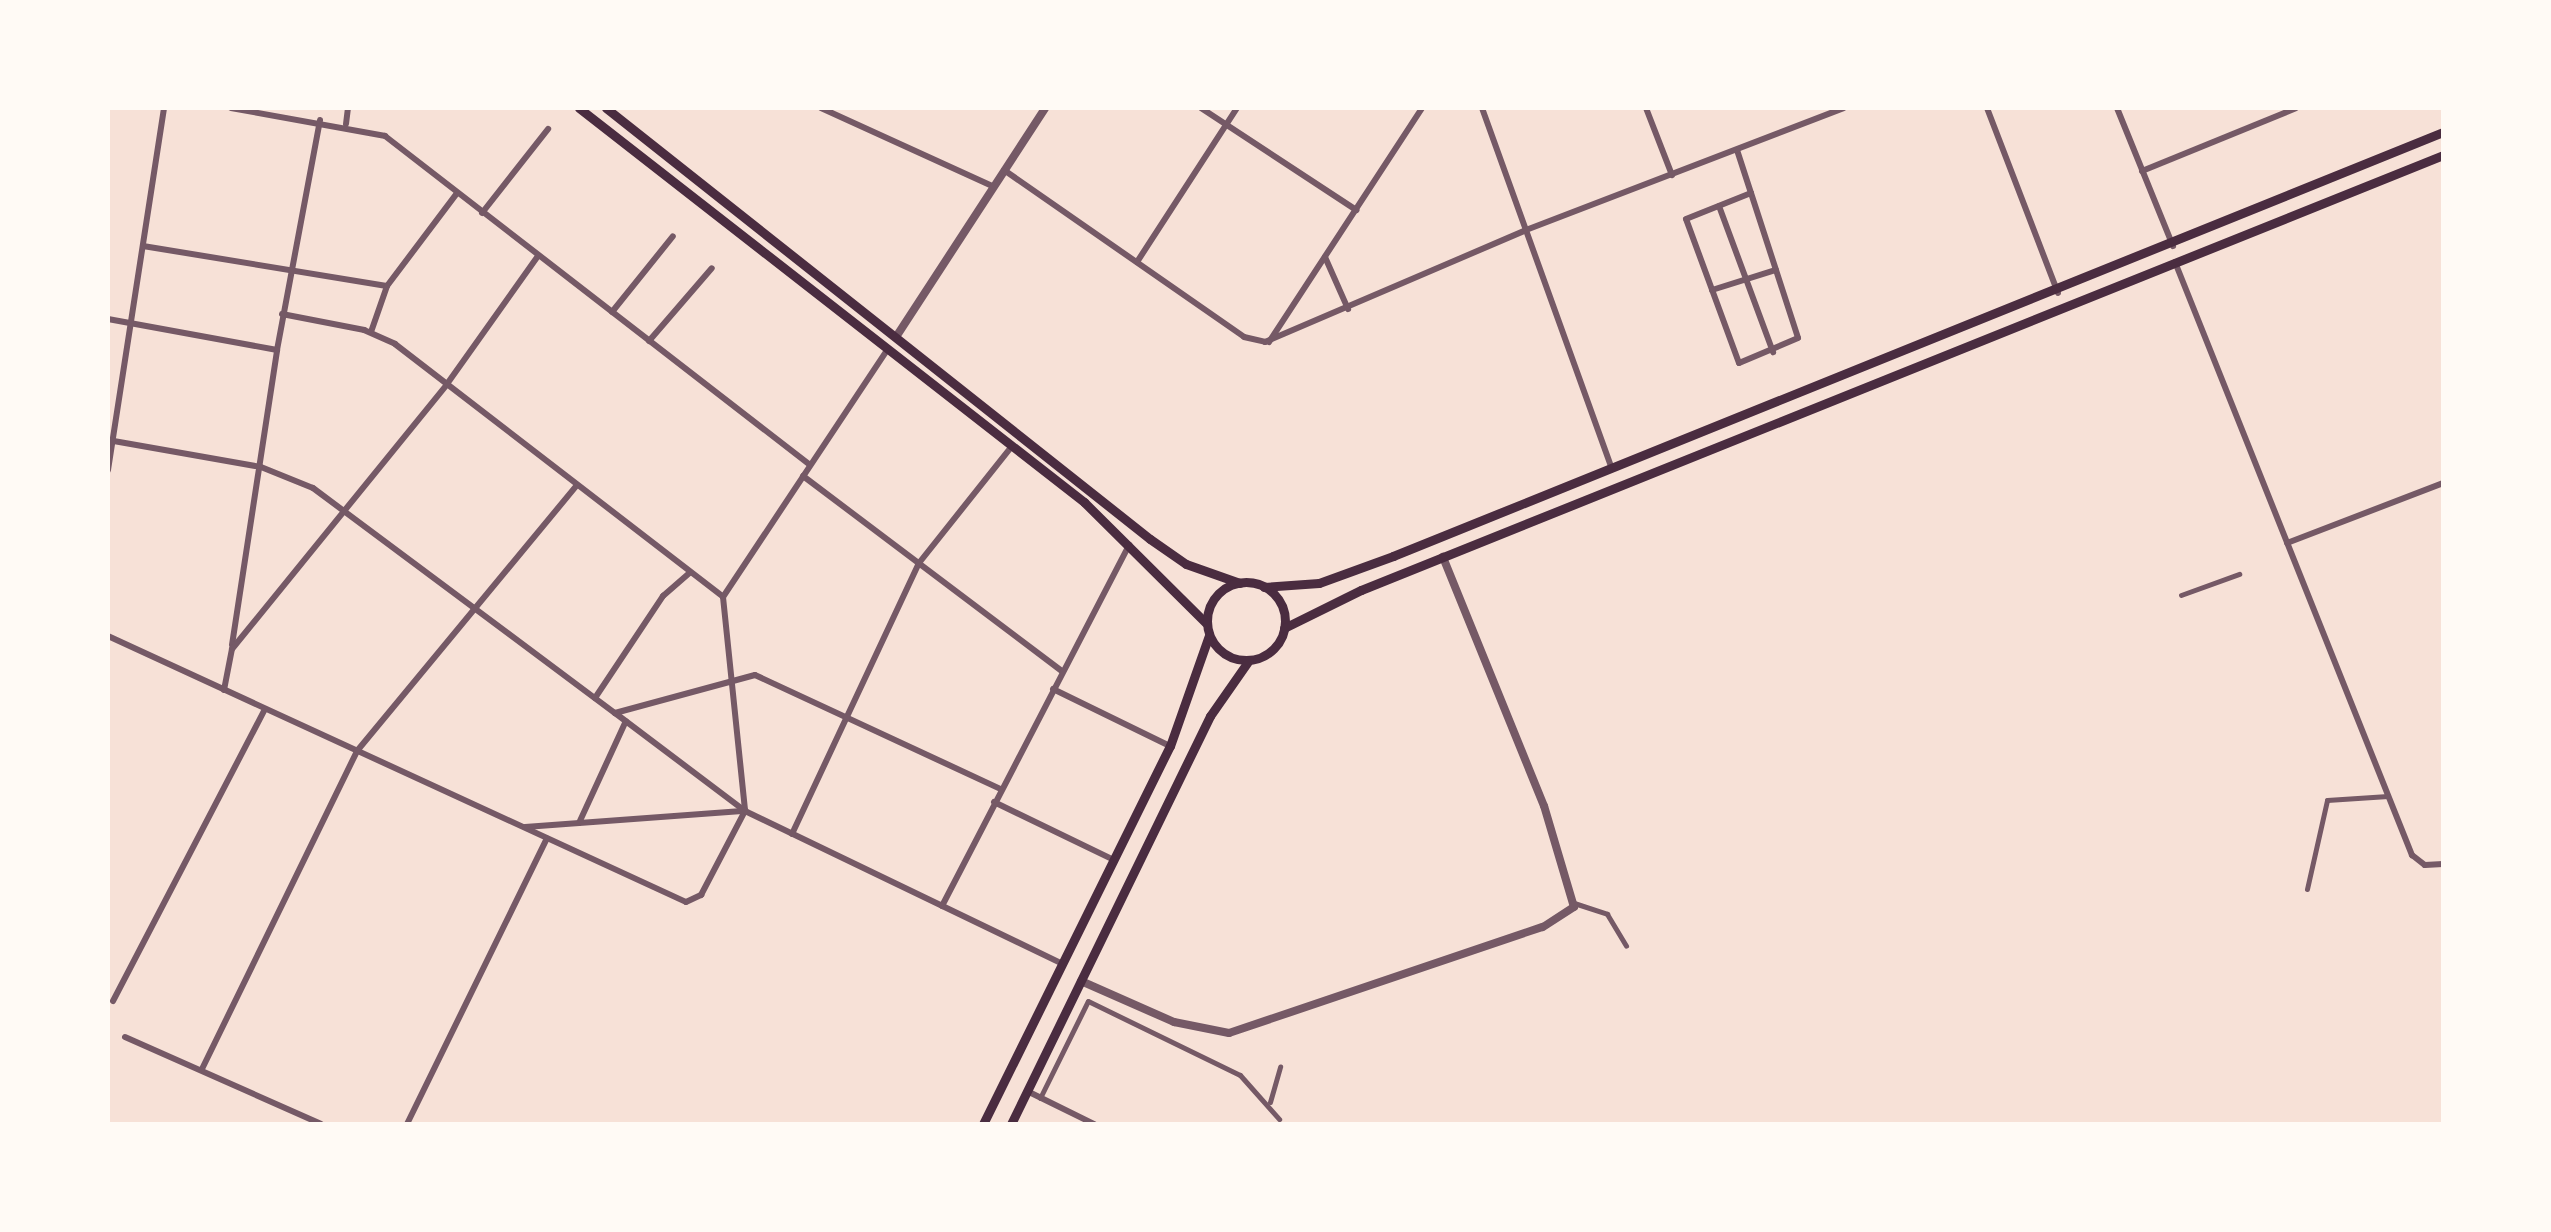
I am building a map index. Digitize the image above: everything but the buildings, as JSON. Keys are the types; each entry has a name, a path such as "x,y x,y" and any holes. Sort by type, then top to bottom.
{"main road":[{"path":"579,108 1012,446 1130,542 1207,624"},
{"path":"606,108 1150,539 1186,564 1240,583 1264,587 1319,583 2058,293 2443,132"},
{"path":"1284,628 1443,557 2443,155"},
{"path":"888,349 896,337"},
{"path":"1240,583 1218,593 1207,624 1209,635 1224,654 1249,660"},
{"path":"1011,1124 1210,716 1249,660 1273,649 1284,628 1281,604 1264,587"},
{"path":"983,1124 1170,746 1209,635"}],"street":[{"path":"108,470 110,440 164,108"},
{"path":"231,108 346,124 385,136 810,465"},
{"path":"346,124 348,108"},
{"path":"821,108 994,187"},
{"path":"896,337 1045,108"},
{"path":"1201,108 1356,210"},
{"path":"1137,262 1237,108"},
{"path":"1269,342 1422,108"},
{"path":"1482,108 1612,469"},
{"path":"1646,108 1672,175"},
{"path":"1815,108 1819,118"},
{"path":"1004,170 1244,337 1269,342 1526,230 1843,108"},
{"path":"1987,108 2058,293"},
{"path":"2117,108 2173,246"},
{"path":"2142,171 2296,108"},
{"path":"224,690 261,467 287,271 320,120"},
{"path":"482,213 548,129"},
{"path":"1737,150 1751,193 1776,270 1798,338 1773,352 1739,363 1686,219 1751,193"},
{"path":"371,332 387,286 457,193"},
{"path":"1719,206 1773,352"},
{"path":"612,312 673,236"},
{"path":"143,246 387,286"},
{"path":"232,649 447,384 538,256"},
{"path":"1325,257 1348,309"},
{"path":"2175,262 2412,855 2425,865 2443,864"},
{"path":"649,341 712,268"},
{"path":"1712,290 1776,270"},
{"path":"282,314 371,332 447,384 723,597"},
{"path":"108,319 277,350"},
{"path":"108,636 522,827 694,902 745,811 723,597 888,349"},
{"path":"110,440 261,467 303,482 347,511 745,811 1063,964"},
{"path":"792,834 919,563 1012,446"},
{"path":"803,476 1062,671"},
{"path":"2287,543 2443,483"},
{"path":"202,1069 357,751 577,485"},
{"path":"942,906 1130,542"},
{"path":"1443,557 1544,806 1574,903"},
{"path":"595,698 663,596 689,573"},
{"path":"2181,595 2239,574"},
{"path":"615,713 731,679 766,678 1001,789"},
{"path":"1053,689 1170,746"},
{"path":"113,1001 265,709"},
{"path":"579,823 626,721"},
{"path":"2307,889 2327,800 2388,796"},
{"path":"994,802 1114,860"},
{"path":"522,827 745,811"},
{"path":"407,1124 547,838"},
{"path":"1574,903 1607,914 1626,946"},
{"path":"1081,981 1174,1022 1229,1033 1543,927 1574,903"},
{"path":"1040,1098 1088,1001 1240,1075 1270,1102 1279,1119"},
{"path":"125,1037 321,1124"},
{"path":"1270,1102 1280,1066"},
{"path":"1027,1091 1094,1124"}]}
